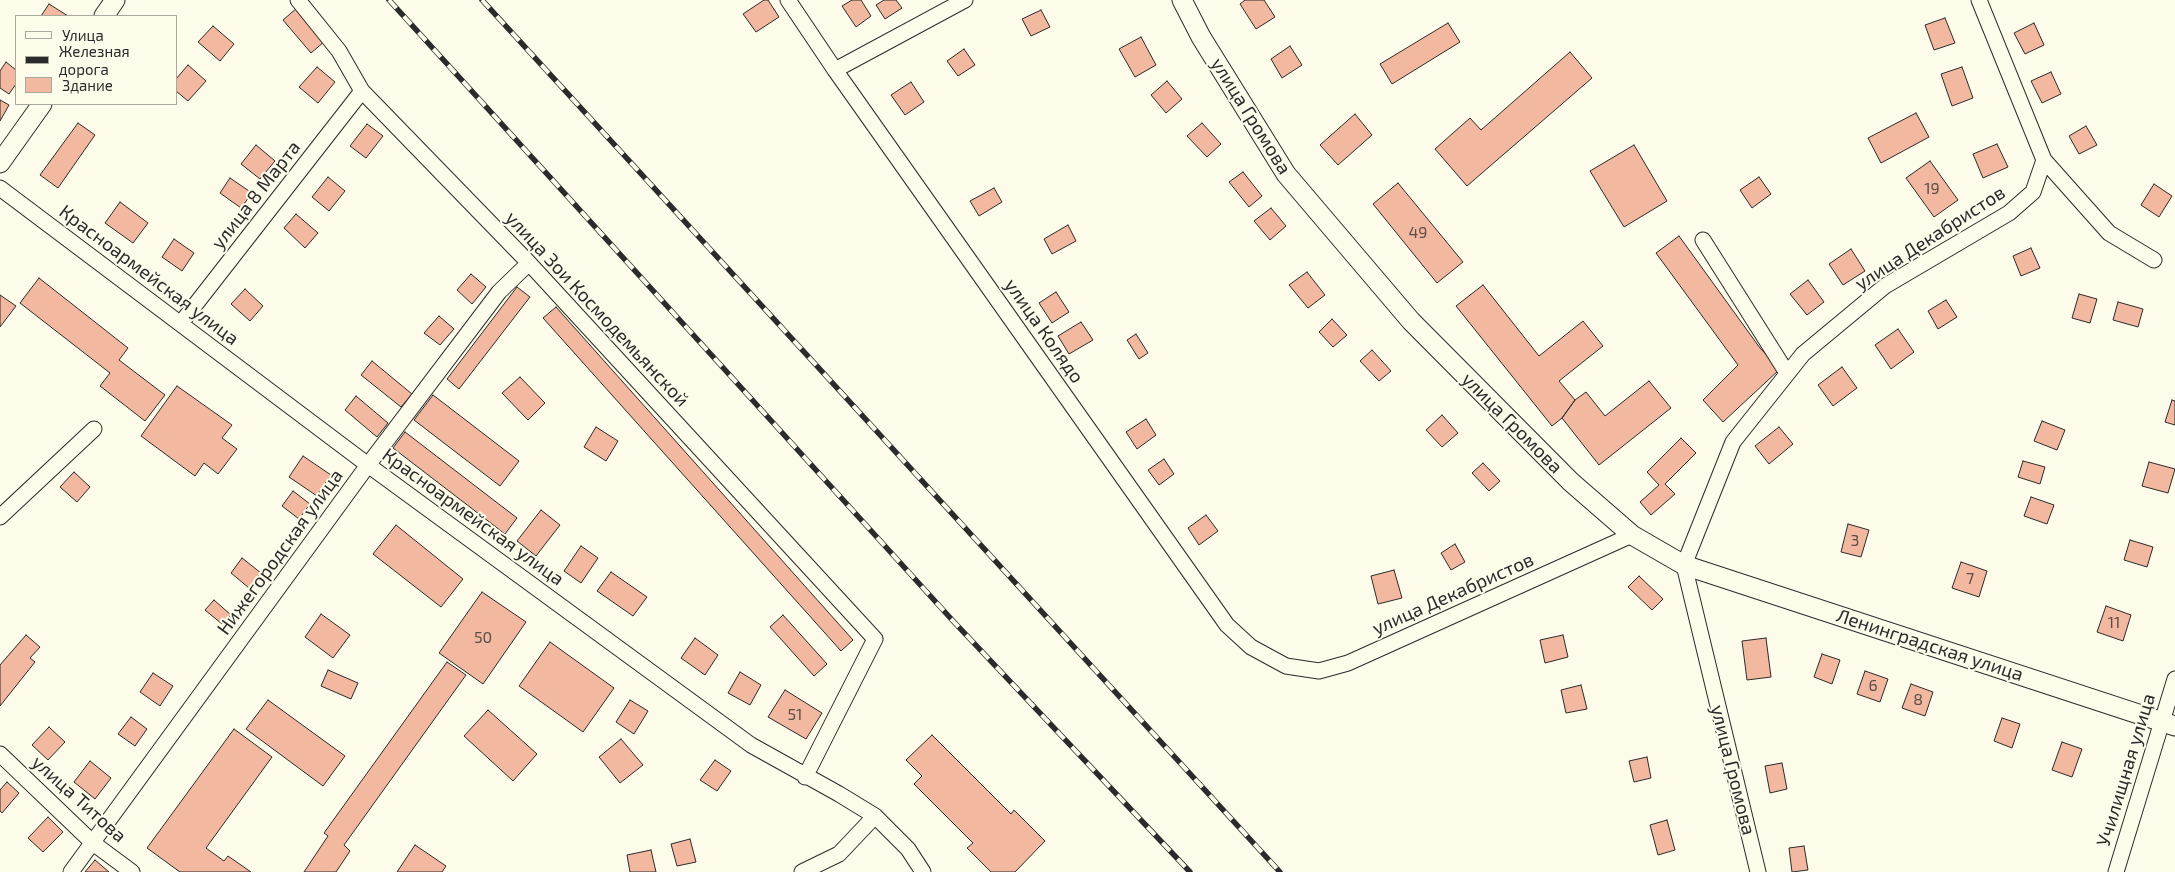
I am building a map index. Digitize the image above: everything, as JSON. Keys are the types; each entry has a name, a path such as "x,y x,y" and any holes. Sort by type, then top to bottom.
{"street":[{"path":"105,15 115,0"},
{"name":"улица Зои Космодемьянской","path":"298,0 339,51 362,91 529,262 875,639 805,776"},
{"name":"улица Колядо","path":"788,0 835,70 1227,624 1251,647 1286,666"},
{"path":"835,70 965,0"},
{"name":"улица Громова","path":"1182,0 1201,37 1292,182 1411,321 1571,482 1632,535 1684,565 1758,872"},
{"path":"1979,0 2044,160 2109,232 2154,260"},
{"name":"улица 8 Марта","path":"181,323 362,91"},
{"path":"0,163 41,105"},
{"name":"улица Декабристов","path":"1684,565 1733,442 1803,354 1885,286 2009,214 2033,192 2044,160"},
{"name":"Красноармейская улица","path":"0,188 368,465 751,745 875,816 908,849 922,872"},
{"path":"1702,240 1787,373"},
{"name":"Нижегородская улица","path":"71,872 368,465 499,292 529,262"},
{"path":"0,517 94,428"},
{"name":"улица Декабристов","path":"1286,666 1319,671 1348,663 1632,535"},
{"name":"Ленинградская улица","path":"1684,565 2169,724"},
{"name":"Училищная улица","path":"2116,872 2169,724 2175,679"},
{"name":"улица Титова","path":"0,754 92,843 132,872"},
{"path":"802,872 839,854 875,816"}],"building":[{"path":"764,0 768,0 779,17 756,32 743,14"},
{"path":"852,0 861,0 871,16 856,27 842,6"},
{"path":"884,0 896,0 902,8 885,19 876,5"},
{"path":"1245,0 1264,0 1275,17 1256,29 1240,4"},
{"path":"49,4 66,15 42,15"},
{"path":"297,8 325,41 311,53 283,20"},
{"path":"1041,10 1050,27 1031,36 1022,19"},
{"path":"1945,18 1955,43 1934,50 1925,25"},
{"path":"1448,23 1460,42 1392,84 1380,64"},
{"path":"2034,23 2044,45 2025,54 2014,33"},
{"path":"213,26 234,44 220,61 198,42"},
{"path":"1141,37 1156,65 1135,77 1119,49"},
{"path":"1290,46 1302,65 1282,78 1271,59"},
{"path":"964,49 975,65 958,76 947,61"},
{"path":"1570,52 1592,78 1467,186 1435,149 1470,118 1481,130"},
{"path":"6,62 15,69 15,85 9,94 0,88 0,71"},
{"path":"188,65 206,81 188,101 178,93 178,77"},
{"path":"317,67 335,82 318,103 299,87"},
{"path":"1962,67 1973,98 1952,106 1941,74"},
{"path":"2051,72 2061,94 2042,103 2031,81"},
{"path":"1167,81 1182,99 1166,113 1151,95"},
{"path":"911,82 924,102 905,115 891,95"},
{"path":"0,100 9,105 0,121"},
{"path":"1916,113 1929,137 1881,163 1868,138"},
{"path":"1355,114 1372,135 1338,165 1320,145"},
{"path":"78,123 95,135 58,188 40,175"},
{"path":"1202,123 1221,144 1207,157 1187,136"},
{"path":"367,124 383,136 366,158 350,146"},
{"path":"2086,126 2097,145 2079,154 2069,136"},
{"path":"1997,144 2008,167 1983,178 1973,154"},
{"path":"256,145 275,161 260,179 241,164"},
{"path":"1634,145 1667,201 1624,227 1590,171"},
{"path":"1930,161 1958,200 1934,217 1906,178"},
{"path":"1243,172 1262,196 1249,207 1229,182"},
{"path":"328,177 345,191 329,211 312,197"},
{"path":"1759,177 1771,194 1752,208 1740,190"},
{"path":"230,178 252,193 241,208 220,193"},
{"path":"1398,183 1463,262 1437,283 1373,204"},
{"path":"2154,184 2172,196 2159,217 2141,205"},
{"path":"994,188 1002,202 979,216 970,201"},
{"path":"120,202 148,223 133,243 105,223"},
{"path":"1271,208 1286,226 1270,240 1254,221"},
{"path":"296,214 318,233 305,248 284,228"},
{"path":"1068,225 1076,241 1052,254 1044,239"},
{"path":"1679,236 1760,348 1780,369 1723,422 1703,400 1738,365 1656,253"},
{"path":"174,239 194,253 182,271 162,257"},
{"path":"2031,248 2040,268 2021,276 2013,256"},
{"path":"1851,249 1865,271 1843,285 1829,264"},
{"path":"1307,272 1325,295 1308,308 1289,285"},
{"path":"471,274 486,287 472,304 457,290"},
{"path":"39,278 128,348 119,360 165,395 145,421 100,386 110,373 20,303"},
{"path":"1808,280 1824,302 1807,315 1790,294"},
{"path":"1483,285 1539,356 1583,321 1603,346 1559,381 1575,400 1562,418 1552,426 1456,306"},
{"path":"517,287 530,297 459,389 447,379"},
{"path":"245,289 263,306 250,321 231,304"},
{"path":"1056,292 1069,312 1052,323 1039,303"},
{"path":"2079,294 2097,299 2090,323 2072,318"},
{"path":"0,295 16,306 0,327"},
{"path":"1946,300 1957,317 1938,329 1928,311"},
{"path":"2118,302 2143,309 2138,327 2113,320"},
{"path":"556,307 853,640 841,651 543,318"},
{"path":"439,316 454,329 440,345 424,333"},
{"path":"1332,319 1347,335 1333,347 1319,332"},
{"path":"1081,322 1093,340 1069,354 1058,336"},
{"path":"1898,329 1914,352 1891,369 1875,345"},
{"path":"1136,334 1148,353 1139,359 1127,340"},
{"path":"1372,350 1391,371 1379,381 1360,361"},
{"path":"372,361 412,394 401,407 361,375"},
{"path":"1842,367 1857,388 1833,406 1818,385"},
{"path":"520,377 545,403 528,420 502,393"},
{"path":"1649,381 1671,408 1599,465 1562,418 1575,400 1586,392 1605,416"},
{"path":"177,386 232,425 222,438 237,449 218,474 204,463 195,476 141,436"},
{"path":"433,395 519,461 500,486 414,420"},
{"path":"356,396 388,423 377,437 345,410"},
{"path":"2172,400 2175,401 2175,425 2165,422"},
{"path":"1442,415 1458,433 1442,447 1426,430"},
{"path":"1146,419 1156,435 1137,449 1126,432"},
{"path":"2042,421 2065,430 2057,450 2034,441"},
{"path":"596,427 618,441 606,461 584,447"},
{"path":"1779,427 1793,444 1769,464 1755,446"},
{"path":"405,432 517,518 505,534 393,448"},
{"path":"1681,438 1696,453 1665,484 1675,494 1651,515 1640,502 1659,485 1647,472"},
{"path":"303,456 331,475 317,496 289,477"},
{"path":"1164,459 1174,474 1159,485 1148,470"},
{"path":"2023,461 2045,467 2040,484 2018,477"},
{"path":"2149,462 2175,469 2168,493 2142,486"},
{"path":"1483,463 1500,481 1489,491 1472,473"},
{"path":"74,472 90,487 77,502 60,487"},
{"path":"293,491 310,504 299,519 282,506"},
{"path":"2031,497 2054,505 2047,524 2024,516"},
{"path":"541,510 560,525 536,556 517,541"},
{"path":"1206,515 1218,531 1199,545 1188,528"},
{"path":"1848,524 1869,530 1861,557 1841,552"},
{"path":"396,525 463,579 441,607 373,554"},
{"path":"2130,540 2153,547 2147,567 2124,560"},
{"path":"1455,544 1465,562 1451,570 1441,553"},
{"path":"581,546 598,558 581,583 564,571"},
{"path":"242,558 261,573 249,588 231,573"},
{"path":"1961,562 1987,571 1979,597 1952,588"},
{"path":"1394,570 1402,598 1378,604 1371,576"},
{"path":"611,572 647,597 633,616 597,591"},
{"path":"1639,576 1663,599 1652,610 1628,587"},
{"path":"482,592 526,622 483,684 439,653"},
{"path":"214,600 231,615 222,624 205,610"},
{"path":"2106,606 2131,615 2123,641 2097,632"},
{"path":"321,614 350,635 333,658 305,637"},
{"path":"783,615 827,664 814,676 770,627"},
{"path":"26,635 40,647 30,658 35,662 0,706 0,665"},
{"path":"1563,635 1568,657 1545,663 1540,640"},
{"path":"695,638 718,655 705,675 681,658"},
{"path":"1766,638 1771,677 1747,680 1742,641"},
{"path":"550,642 614,688 583,732 519,686"},
{"path":"1822,654 1840,660 1832,684 1814,677"},
{"path":"447,662 466,675 344,845 350,851 336,872 304,872 328,836 324,833"},
{"path":"328,670 358,683 351,699 321,686"},
{"path":"1865,671 1888,679 1880,702 1857,694"},
{"path":"740,672 761,685 750,705 728,693"},
{"path":"153,673 173,686 160,706 140,692"},
{"path":"1911,684 1933,692 1925,716 1902,708"},
{"path":"1581,685 1587,709 1566,713 1561,690"},
{"path":"785,690 822,713 806,739 768,717"},
{"path":"268,700 345,756 323,786 246,729"},
{"path":"630,700 648,711 634,734 616,722"},
{"path":"488,710 537,754 513,781 464,736"},
{"path":"131,717 147,729 135,746 118,734"},
{"path":"2002,718 2020,724 2012,748 1994,741"},
{"path":"49,727 65,742 48,760 32,745"},
{"path":"234,729 272,757 206,848 224,861 228,856 251,872 180,872 147,848"},
{"path":"932,735 1011,814 1014,810 1045,841 1015,872 991,872 967,848 973,843 914,784 922,776 906,760"},
{"path":"621,739 643,765 620,783 599,757"},
{"path":"2062,742 2082,749 2072,777 2052,770"},
{"path":"1647,757 1651,778 1634,782 1629,761"},
{"path":"715,760 731,771 717,791 700,780"},
{"path":"90,761 111,778 95,799 74,782"},
{"path":"1782,763 1787,789 1770,793 1765,766"},
{"path":"7,782 19,793 2,813 0,811 0,790"},
{"path":"48,817 63,832 43,852 28,838"},
{"path":"1667,820 1675,850 1658,855 1650,825"},
{"path":"690,839 696,862 677,866 671,844"},
{"path":"415,845 446,866 442,872 397,872"},
{"path":"1804,846 1808,870 1792,872 1789,848"},
{"path":"651,850 656,872 630,872 627,855"},
{"path":"95,860 109,872 85,872"}],"railway":[{"path":"389,0 954,622 1190,872"},
{"path":"482,0 1280,872"}]}
